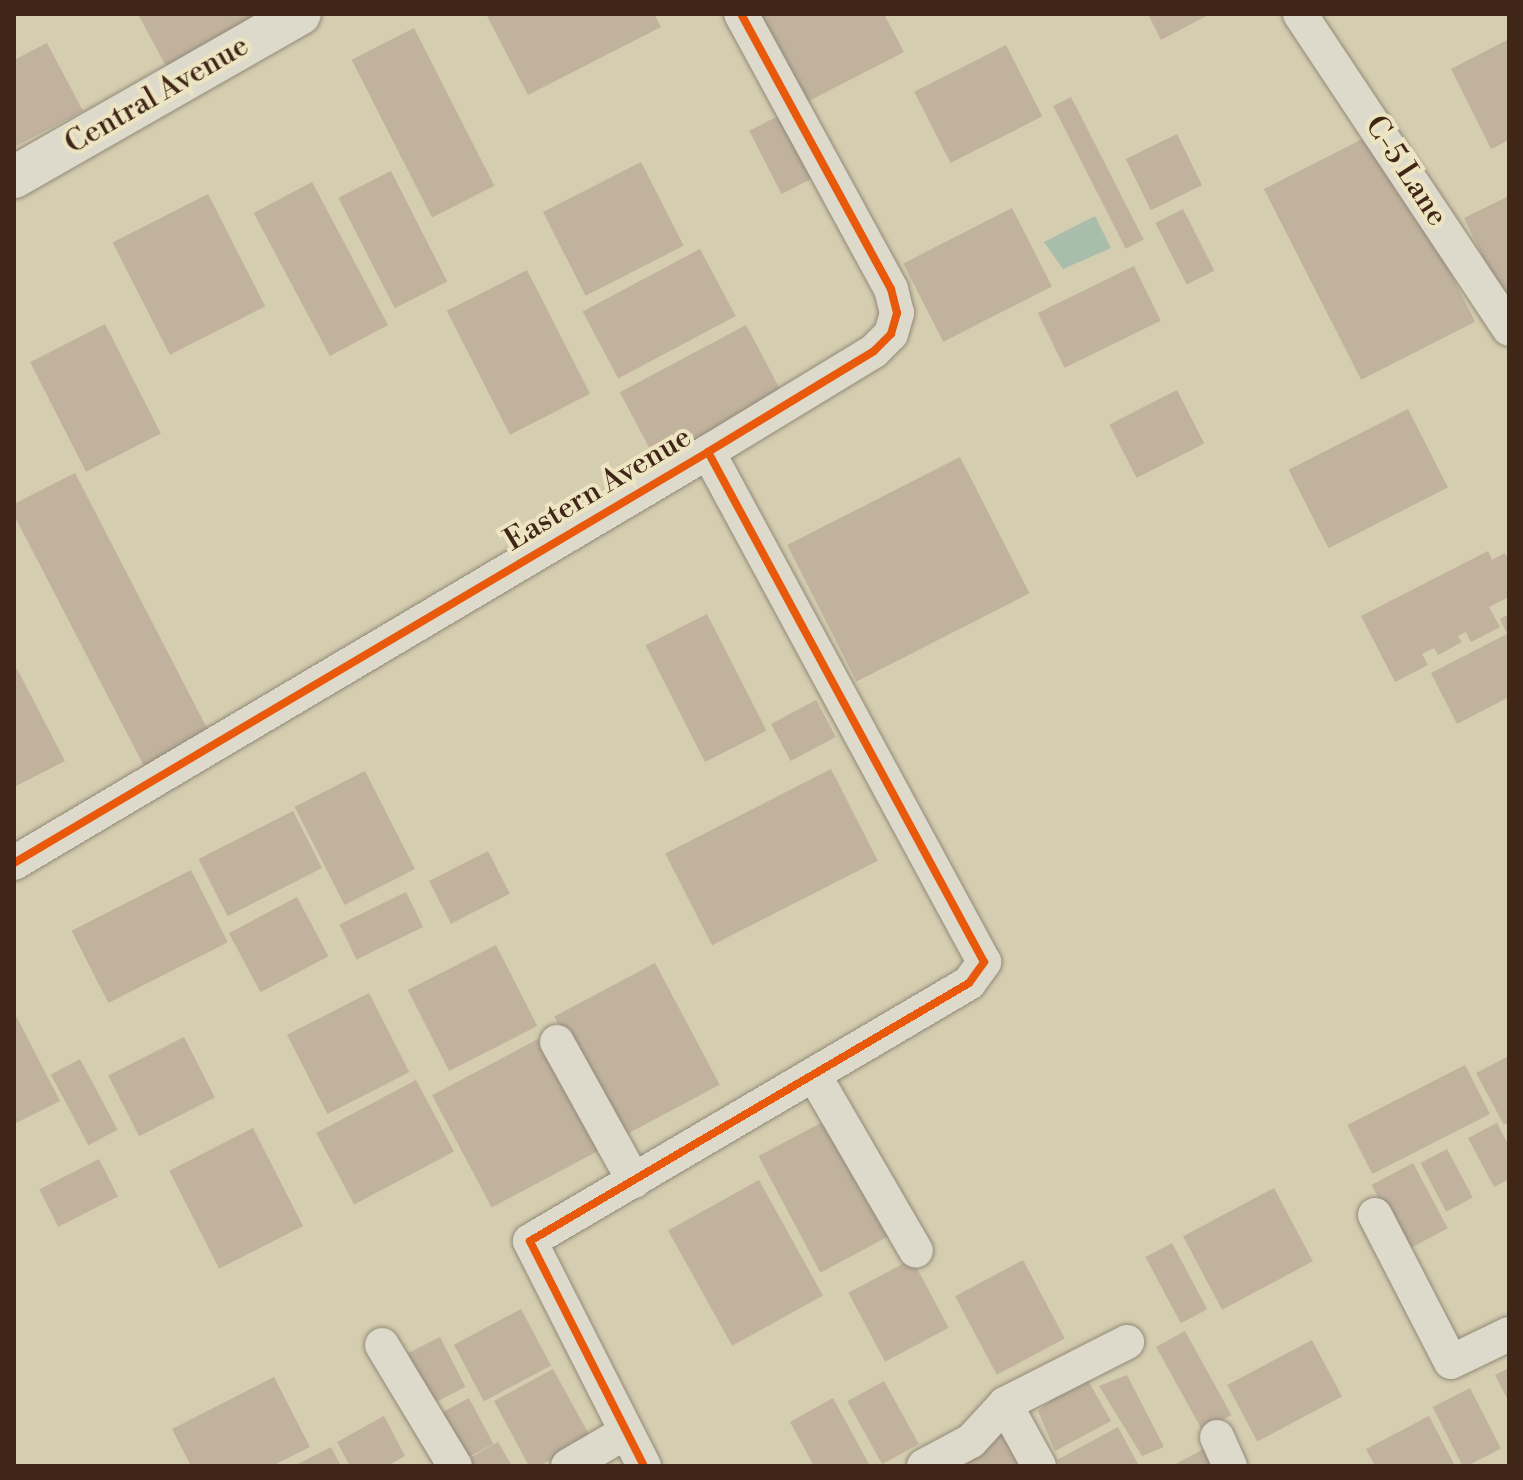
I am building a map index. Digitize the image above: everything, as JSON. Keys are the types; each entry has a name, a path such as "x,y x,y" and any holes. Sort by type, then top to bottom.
{"street":[{"name":"Central Avenue","path":"14,177 300,14"},
{"name":"Eastern Avenue","path":"14,863 708,452 874,351 891,334 897,313 891,289 741,14"},
{"name":"C-5 Lane","path":"1300,14 1509,329"},
{"path":"644,1466 530,1241 969,983 984,962 708,452"},
{"path":"557,1042 634,1181"},
{"path":"814,1075 916,1251"},
{"path":"1375,1215 1451,1362 1509,1334"},
{"path":"924,1466 971,1441 1005,1404 1127,1342"},
{"path":"382,1345 455,1466"},
{"path":"1005,1404 1039,1466"},
{"path":"568,1466 626,1432"}],"shaded area":[{"path":"1095,216 1111,248 1063,269 1044,242"}],"building":[{"path":"138,14 253,14 257,22 168,70"},
{"path":"486,14 654,14 661,27 528,95"},
{"path":"757,14 884,14 904,52 803,104"},
{"path":"1148,14 1210,14 1161,40"},
{"path":"414,28 494,186 432,217 352,60"},
{"path":"1509,39 1509,140 1491,149 1451,69"},
{"path":"47,43 83,111 14,147 14,60"},
{"path":"1006,45 1042,116 951,163 914,92"},
{"path":"1071,97 1144,240 1126,249 1053,106"},
{"path":"784,113 816,176 781,194 749,131"},
{"path":"1378,131 1475,322 1361,380 1264,189"},
{"path":"1177,134 1202,185 1151,210 1126,159"},
{"path":"641,162 684,246 586,296 543,212"},
{"path":"391,171 447,281 395,308 338,198"},
{"path":"312,182 388,325 330,356 254,213"},
{"path":"208,194 265,306 170,355 113,243"},
{"path":"1509,196 1509,310 1464,218"},
{"path":"1012,208 1052,286 943,342 903,263"},
{"path":"1183,209 1214,270 1187,285 1155,223"},
{"path":"700,249 736,316 618,379 583,311"},
{"path":"1134,266 1161,321 1065,368 1038,313"},
{"path":"527,270 590,394 510,435 447,311"},
{"path":"105,324 161,434 86,472 30,362"},
{"path":"746,325 784,396 657,463 620,392"},
{"path":"1177,390 1204,443 1137,478 1109,425"},
{"path":"1408,409 1448,487 1329,548 1289,470"},
{"path":"960,457 1029,593 857,681 787,545"},
{"path":"75,473 210,734 145,768 14,515 14,504"},
{"path":"1488,551 1492,560 1505,553 1509,561 1509,597 1489,607 1500,627 1471,642 1466,632 1458,636 1462,642 1438,655 1434,648 1422,654 1428,665 1395,682 1361,616"},
{"path":"707,614 766,731 705,762 646,645"},
{"path":"1509,614 1509,697 1457,724 1431,673 1507,634 1500,619"},
{"path":"17,669 65,761 14,787 14,671"},
{"path":"816,700 836,737 791,761 771,724"},
{"path":"831,769 878,861 712,945 665,853"},
{"path":"365,771 415,869 345,905 295,807"},
{"path":"293,811 322,868 228,916 199,859"},
{"path":"488,851 510,894 451,924 429,881"},
{"path":"191,870 228,942 108,1003 72,931"},
{"path":"406,892 423,927 357,959 339,924"},
{"path":"297,897 328,956 260,992 229,933"},
{"path":"496,945 537,1026 449,1071 408,990"},
{"path":"655,963 720,1085 619,1138 554,1017"},
{"path":"369,993 409,1072 327,1114 287,1035"},
{"path":"14,1012 60,1101 14,1124"},
{"path":"184,1037 215,1098 139,1136 108,1076"},
{"path":"538,1039 598,1151 492,1207 432,1095"},
{"path":"1509,1056 1509,1122 1504,1125 1476,1073"},
{"path":"80,1059 118,1130 88,1145 51,1074"},
{"path":"1465,1065 1490,1114 1372,1174 1347,1125"},
{"path":"416,1080 454,1152 354,1205 316,1133"},
{"path":"830,1118 892,1235 820,1273 758,1156"},
{"path":"1497,1123 1509,1146 1509,1179 1494,1187 1468,1138"},
{"path":"253,1128 303,1226 219,1269 169,1171"},
{"path":"1447,1149 1473,1198 1446,1212 1421,1163"},
{"path":"99,1159 118,1196 58,1227 39,1189"},
{"path":"1413,1163 1448,1228 1406,1250 1372,1185"},
{"path":"759,1180 823,1295 732,1346 668,1230"},
{"path":"1274,1188 1313,1261 1222,1310 1183,1236"},
{"path":"1172,1243 1207,1309 1181,1323 1146,1257"},
{"path":"912,1259 949,1328 885,1362 848,1293"},
{"path":"1023,1260 1065,1339 997,1375 955,1296"},
{"path":"521,1309 551,1366 484,1401 454,1345"},
{"path":"1185,1331 1232,1415 1203,1431 1156,1347"},
{"path":"440,1337 465,1387 433,1403 408,1353"},
{"path":"1312,1340 1342,1397 1257,1442 1227,1385"},
{"path":"1509,1368 1509,1402 1495,1375"},
{"path":"553,1369 591,1438 539,1466 529,1466 494,1401"},
{"path":"1084,1373 1111,1421 1055,1451 1038,1411"},
{"path":"1127,1375 1164,1447 1142,1456 1099,1386"},
{"path":"274,1377 310,1447 272,1466 191,1466 172,1429"},
{"path":"884,1381 919,1444 882,1464 847,1401"},
{"path":"1470,1388 1501,1449 1463,1466 1433,1407"},
{"path":"469,1398 493,1444 463,1460 439,1414"},
{"path":"833,1398 870,1466 814,1466 790,1422"},
{"path":"384,1416 405,1456 387,1466 350,1466 337,1442"},
{"path":"1429,1416 1455,1466 1375,1466 1366,1449"},
{"path":"1002,1425 1024,1466 955,1466"},
{"path":"1118,1427 1139,1466 1061,1466 1057,1460"},
{"path":"498,1442 512,1466 469,1466 466,1460"},
{"path":"1211,1445 1220,1466 1172,1466"},
{"path":"331,1447 341,1466 294,1466"}],"cycle path":[{"path":"14,863 708,452 874,351 891,334 897,313 891,289 741,14"},
{"path":"644,1466 530,1241 969,983 984,962 708,452"}]}
